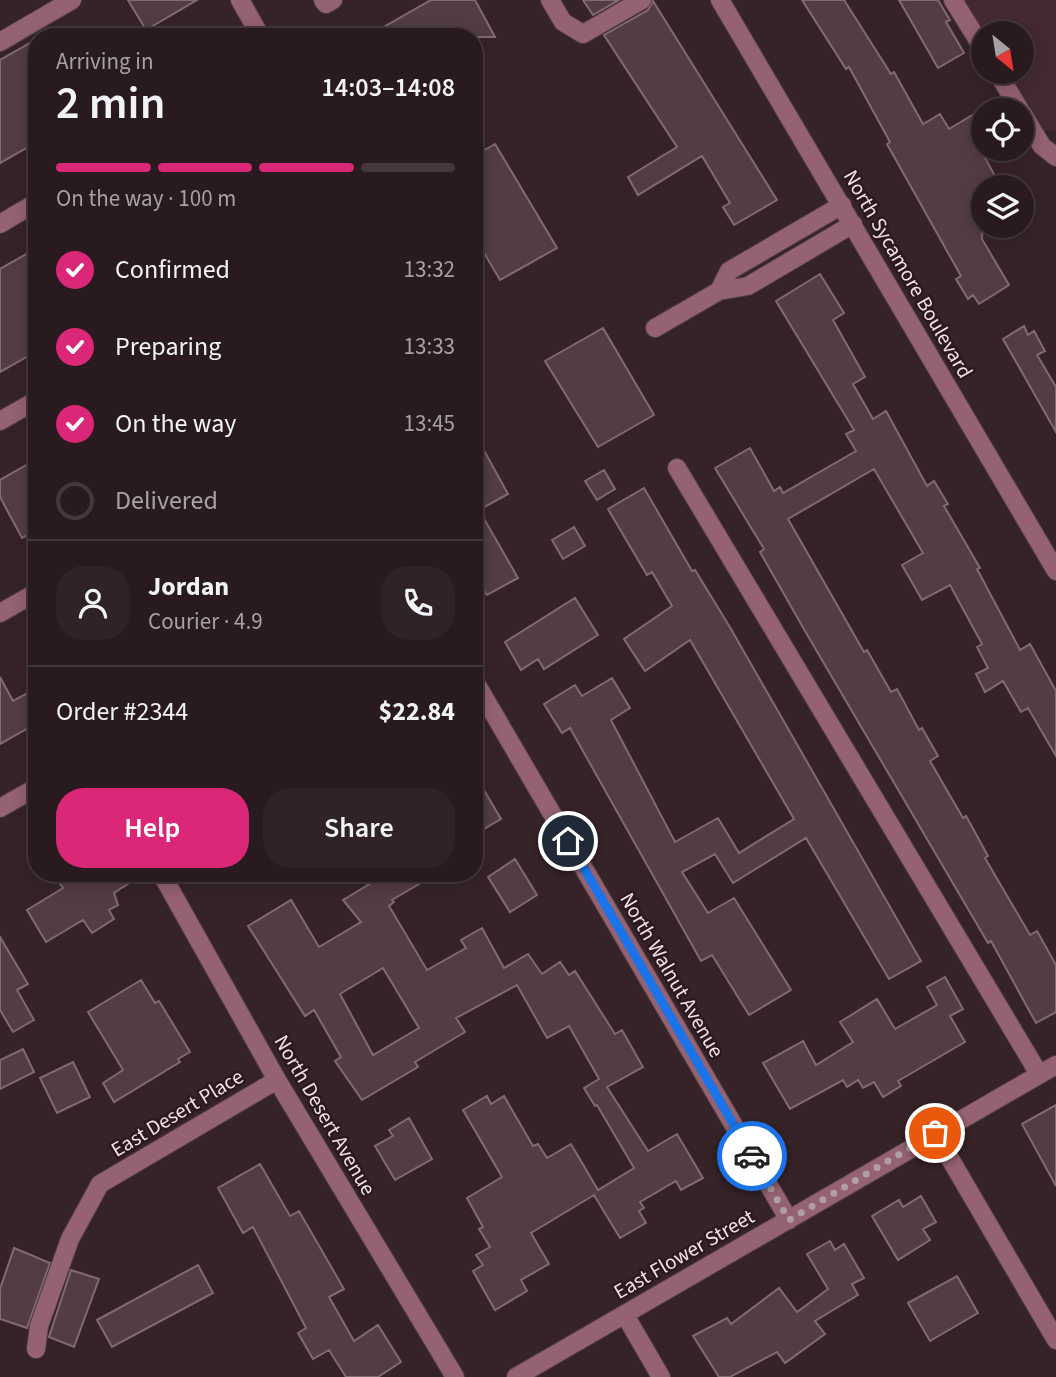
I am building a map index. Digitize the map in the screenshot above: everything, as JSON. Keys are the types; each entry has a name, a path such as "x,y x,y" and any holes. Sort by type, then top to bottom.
{"street":[{"path":"0,42 72,0"},
{"path":"240,0 256,28"},
{"path":"323,0 326,4 334,0"},
{"path":"550,0 563,22 583,34 642,0"},
{"name":"North Sycamore Boulevard","path":"720,0 1056,571"},
{"path":"953,0 971,29"},
{"path":"1034,133 1042,146 1056,157"},
{"path":"719,291 729,271 842,205"},
{"path":"0,224 28,207"},
{"path":"655,328 719,291 748,286 853,224"},
{"path":"0,421 28,405"},
{"path":"677,468 1039,1074"},
{"path":"0,613 28,597"},
{"name":"North Walnut Avenue","path":"483,695 789,1220"},
{"path":"0,808 28,792"},
{"name":"North Desert Avenue","path":"166,882 277,1080 455,1377"},
{"name":"East Flower Street","path":"516,1377 1056,1065"},
{"name":"East Desert Place","path":"36,1349 39,1326 70,1239 100,1184 277,1080"},
{"path":"935,1133 1056,1340"},
{"path":"625,1315 661,1377"}],"shaded area":[{"path":"944,0 1056,0 1056,131 1034,130 1034,98 1004,98 995,84 1034,84 1034,21 971,21 971,44"}],"building":[{"path":"128,0 197,0 149,28 145,28"},
{"path":"431,0 475,0 495,37 483,37 483,28 382,28"},
{"path":"583,0 619,0 593,15"},
{"path":"802,0 844,0 891,74 894,72 923,124 940,114 949,129 971,116 971,161 987,161 994,175 971,175 971,238 982,238 1009,285 979,304 973,295 968,299 956,279 961,276 887,144 890,142 849,67 846,69"},
{"path":"899,0 938,0 950,20 946,22 964,53 938,68"},
{"path":"653,1 777,200 734,225 723,207 730,203 702,156 638,195 628,177 677,147 604,35 648,10"},
{"path":"28,44 28,147 0,163 0,60"},
{"path":"495,144 557,248 500,280 483,251 483,151"},
{"path":"28,253 28,356 0,372 0,269"},
{"path":"820,274 844,313 833,320 865,377 853,384 873,419 886,411 927,486 934,481 948,504 944,506 980,568 977,569 1020,650 1030,644 1056,691 1056,756 1028,708 1021,712 1003,681 985,692 976,674 988,668 977,647 982,644 950,585 922,600 902,565 923,553 874,469 788,519 864,652 867,650 891,692 897,689 919,730 922,728 938,756 930,761 963,818 966,816 988,856 985,858 1030,935 1037,931 1056,965 1056,1012 1036,1023 991,941 988,943 805,631 760,552 764,549 715,468 750,448 774,491 780,487 783,493 856,451 846,434 854,430 776,301"},
{"path":"1024,326 1028,335 1034,331 1045,351 1037,355 1056,387 1056,432 1003,339"},
{"path":"603,328 654,415 598,447 545,361"},
{"path":"483,448 508,494 483,508"},
{"path":"28,464 28,535 22,538 0,497 0,480"},
{"path":"604,470 615,489 597,500 585,481"},
{"path":"644,488 692,571 695,570 731,629 921,961 889,979 806,838 733,883 715,854 682,872 708,913 734,898 791,990 749,1015 712,955 701,961 570,728 562,733 544,704 575,685 582,696 612,678 630,708 611,720 675,842 718,818 739,853 794,819 690,640 645,671 624,639 672,606 652,572 647,575 608,509"},
{"path":"483,517 518,578 487,595 483,589"},
{"path":"574,527 585,546 563,559 552,540"},
{"path":"575,598 598,635 544,669 538,659 521,670 505,642"},
{"path":"0,677 13,701 28,693 28,728 0,744"},
{"path":"483,788 501,819 483,830"},
{"path":"515,859 537,895 510,912 488,877"},
{"path":"59,882 131,882 114,893 118,905 109,910 114,919 92,933 83,920 46,942 27,910 63,888"},
{"path":"373,882 423,882 392,900 394,902 389,906 427,970 466,948 461,940 482,928 504,968 528,954 542,974 560,962 569,975 575,971 615,1034 622,1030 643,1067 607,1087 648,1151 677,1134 703,1178 681,1190 676,1181 640,1202 644,1208 639,1211 646,1223 620,1238 594,1195 531,1233 549,1264 521,1280 527,1291 495,1310 473,1271 483,1265 476,1255 490,1247 479,1229 483,1227 467,1198 502,1177 463,1110 487,1096 491,1104 504,1096 533,1146 538,1144 547,1158 571,1144 598,1190 634,1168 584,1088 599,1079 569,1026 547,1038 517,985 456,1018 465,1032 415,1062 418,1067 362,1100 335,1061 341,1057 314,1010 305,1016 248,926 291,900 319,947 361,922 343,900","holes":["383,968 419,1028 373,1055 340,994"]},
{"path":"0,937 28,984 17,990 34,1020 13,1032 0,1010"},
{"path":"945,977 963,1009 950,1016 965,1042 898,1081 901,1086 883,1097 874,1082 863,1088 858,1080 847,1087 843,1080 790,1109 763,1063 803,1041 816,1065 853,1042 840,1022 877,999 895,1029 937,1005 927,987"},
{"path":"141,980 155,1003 159,1001 190,1052 178,1059 180,1062 114,1102 103,1083 123,1070 88,1012"},
{"path":"23,1049 34,1072 0,1089 0,1060"},
{"path":"73,1062 90,1097 57,1113 40,1078"},
{"path":"1056,1105 1056,1186 1022,1124"},
{"path":"409,1118 432,1159 395,1180 375,1146 393,1136 389,1130"},
{"path":"260,1164 290,1216 299,1211 344,1289 329,1297 354,1341 378,1325 401,1362 378,1377 346,1377 329,1350 313,1359 298,1333 306,1328 253,1227 243,1233 218,1188"},
{"path":"921,1196 936,1222 923,1229 930,1240 898,1260 872,1216 899,1200 903,1207"},
{"path":"830,1241 835,1250 844,1244 864,1278 852,1284 858,1295 815,1321 825,1334 785,1363 777,1352 730,1377 719,1377 693,1336 727,1318 731,1324 779,1288 797,1312 828,1289 807,1254"},
{"path":"14,1248 50,1263 27,1328 0,1319 0,1289"},
{"path":"198,1265 213,1293 112,1347 97,1320"},
{"path":"71,1270 99,1279 74,1347 49,1337"},
{"path":"957,1276 978,1313 930,1341 908,1303"}],"way so far":[{"path":"752,1156 789,1220 935,1133"}],"route":[{"path":"568,841 752,1156"}]}
